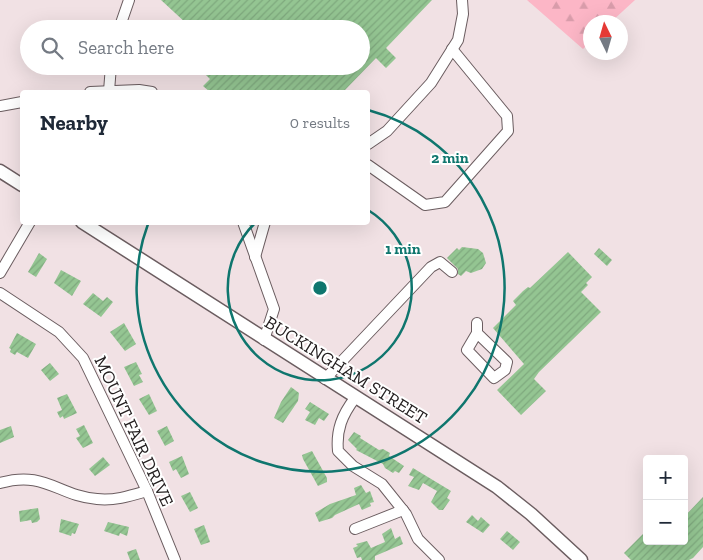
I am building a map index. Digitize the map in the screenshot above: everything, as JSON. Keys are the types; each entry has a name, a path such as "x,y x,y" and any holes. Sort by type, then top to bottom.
{"main road":[{"path":"0,171 20,184"},
{"name":"BUCKINGHAM STREET","path":"87,225 325,379 497,487 531,514 581,560"}],"street":[{"path":"122,20 129,0"},
{"path":"370,143 387,131 431,83 458,40 463,14 462,0"},
{"path":"370,166 425,205 445,202 508,131 507,116 452,50"},
{"path":"109,90 110,75"},
{"path":"0,106 20,102"},
{"path":"0,273 28,225"},
{"path":"244,225 274,309 264,340"},
{"path":"256,257 264,225"},
{"path":"325,379 431,267 440,262 452,272"},
{"name":"MOUNT FAIR DRIVE","path":"0,293 59,332 83,358 147,491 175,560"},
{"path":"355,398 344,412 337,434 338,452 353,466 382,484 403,510 418,540 439,560"},
{"path":"0,483 28,478 46,482 96,500 119,499 147,491"},
{"path":"355,529 403,510"}],"green space":[{"path":"527,0 635,0 619,15 583,15 583,49"}],"building":[{"path":"161,0 432,0 386,48 396,58 386,68 376,58 370,64 370,20 183,20"},
{"path":"206,75 360,75 345,90 208,90 203,86 210,79"},
{"path":"462,247 478,249 483,253 486,263 482,269 471,273 466,271 461,276 458,274 458,269 447,258 457,248 459,250"},
{"path":"599,248 612,260 607,266 594,254"},
{"path":"568,252 592,277 586,283 588,285 581,292 601,312 539,372 534,379 546,391 521,415 497,390 524,364 493,328 516,305 513,301 528,287 530,288"},
{"path":"39,253 47,259 36,277 28,272"},
{"path":"61,270 81,281 72,296 54,283"},
{"path":"93,293 103,301 107,297 113,302 101,317 83,304"},
{"path":"124,323 136,344 125,351 110,332"},
{"path":"17,333 36,344 28,358 17,352 15,355 10,352 11,349 9,348"},
{"path":"136,362 142,374 139,375 143,382 134,386 124,367"},
{"path":"50,363 59,374 50,381 41,370"},
{"path":"291,387 299,393 298,401 283,423 274,418 281,402"},
{"path":"67,394 77,413 64,419 63,416 60,418 57,412 62,410 57,398"},
{"path":"149,394 157,411 149,415 139,399"},
{"path":"310,402 329,414 324,421 319,418 315,425 305,420 310,412 305,409"},
{"path":"84,425 93,443 83,448 76,438 80,436 76,429"},
{"path":"11,426 14,437 0,443 0,430"},
{"path":"167,426 174,441 165,446 157,431"},
{"path":"354,432 379,450 383,449 390,453 389,456 404,466 399,473 395,471 393,473 385,468 383,464 356,450 348,440"},
{"path":"312,451 327,478 327,482 318,486 302,455"},
{"path":"182,456 189,474 181,478 176,469 173,471 169,462"},
{"path":"103,457 110,465 95,476 89,469"},
{"path":"413,468 451,491 447,498 450,500 443,510 439,510 431,502 437,491 423,483 419,490 408,486 414,477 409,475"},
{"path":"361,485 366,493 370,491 374,502 370,503 371,506 362,510 359,504 332,518 319,522 315,513 330,504 356,495 354,488"},
{"path":"190,492 198,508 190,512 181,496"},
{"path":"703,497 703,547 693,558 689,560 631,560 624,553 643,534 643,545 688,545 688,513"},
{"path":"38,508 40,519 37,522 32,523 31,520 20,522 19,511"},
{"path":"472,515 478,521 481,517 490,525 483,533 466,522"},
{"path":"61,519 79,524 75,534 72,533 71,536 59,532"},
{"path":"108,522 129,527 127,536 120,533 119,536 104,531"},
{"path":"204,525 210,542 201,545 194,529"},
{"path":"391,528 395,539 400,536 403,544 375,556 375,560 357,558 353,548 358,546 356,544 367,541 371,548 385,542 382,534"},
{"path":"507,531 520,542 513,550 500,539"},
{"path":"136,549 140,560 130,560 127,552"}]}
